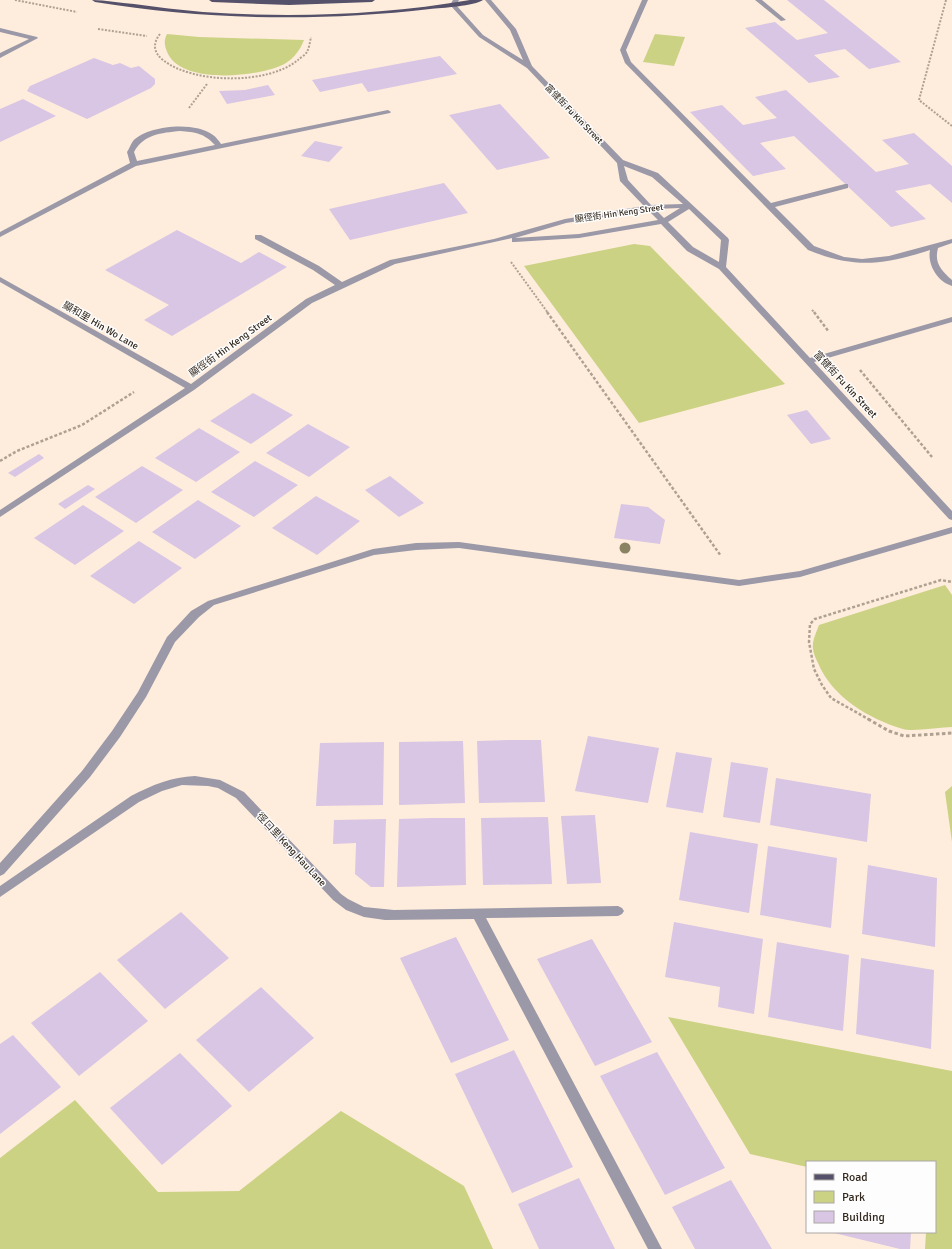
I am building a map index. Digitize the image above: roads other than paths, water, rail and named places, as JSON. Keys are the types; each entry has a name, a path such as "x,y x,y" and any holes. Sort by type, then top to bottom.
{"main road":[{"path":"94,0 160,11 260,16 341,15 480,0"},
{"path":"212,0 281,3 372,0"}],"street":[{"name":"富健街 Fu Kin Street","path":"488,0 513,29 529,66"},
{"path":"646,0 623,50 628,63 811,248 843,259 880,261 952,241"},
{"path":"758,0 783,20"},
{"name":"富健街 Fu Kin Street","path":"455,3 481,36 529,66 620,162 655,175 725,240 722,267"},
{"path":"0,30 35,38 0,56"},
{"path":"0,235 134,164 388,112"},
{"path":"134,164 130,158 130,152 133,145 151,133 163,130 185,128 202,132 212,137 219,146"},
{"name":"富健街 Fu Kin Street","path":"620,162 624,181 690,249 722,267 952,517"},
{"path":"769,206 845,186"},
{"name":"顯徑街 Hin Keng Street","path":"0,514 191,388 309,301 341,285 394,262 495,241 564,221 650,207 690,206"},
{"name":"顯徑街 Hin Keng Street","path":"495,241 579,236 664,221 690,206"},
{"path":"258,237 316,268 341,285"},
{"path":"935,246 932,255 932,262 936,270 952,284"},
{"name":"顯和里 Hin Wo Lane","path":"0,279 191,388"},
{"path":"809,361 846,352 952,318"},
{"path":"0,871 86,774 116,734 142,694 171,640 182,626 195,614 211,603 373,552 430,544 486,548 739,583 800,574 952,530"},
{"name":"徑口里 Keng Hau Lane","path":"0,892 153,788 174,782 195,780 215,783 234,790 247,801 337,897 349,906 362,912 376,915 618,911"},
{"path":"478,914 655,1249"}]}
